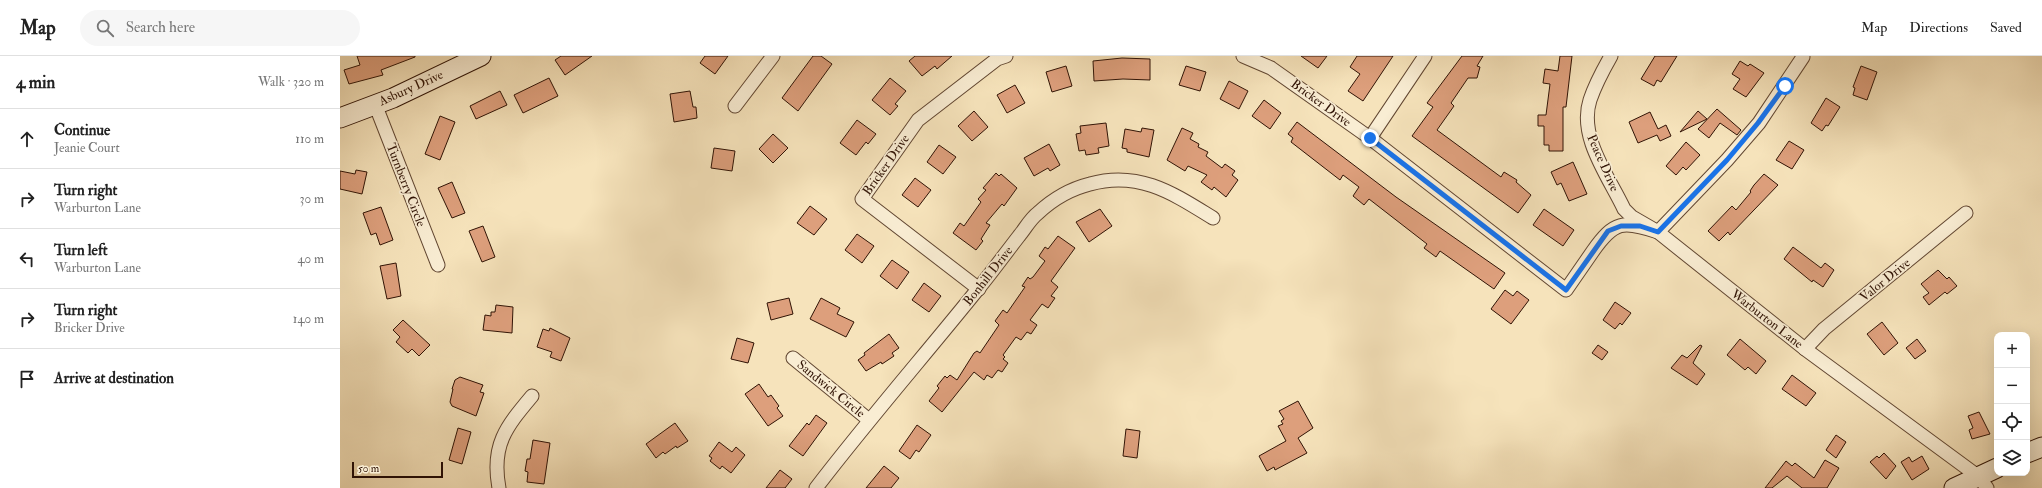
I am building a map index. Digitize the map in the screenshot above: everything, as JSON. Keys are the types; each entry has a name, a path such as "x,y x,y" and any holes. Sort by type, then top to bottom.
{"street":[{"name":"Asbury Drive","path":"340,118 428,82 481,56"},
{"path":"735,106 773,56"},
{"name":"Bricker Drive","path":"979,288 862,199 918,120 997,59 1006,56"},
{"name":"Bricker Drive","path":"1243,56 1271,68 1370,138 1566,290"},
{"path":"1370,138 1425,56"},
{"name":"Peace Drive","path":"1611,56 1590,100 1588,132 1592,146 1624,209 1632,217 1658,232"},
{"path":"1658,232 1727,160 1758,123 1803,58"},
{"name":"Turnberry Circle","path":"375,104 438,265"},
{"name":"Bonhill Drive","path":"816,488 869,420 979,288 1036,214 1055,199 1072,190 1091,183 1130,180 1151,184 1172,193 1213,218"},
{"name":"Valor Drive","path":"1805,349 1824,329 1966,213"},
{"name":"Warburton Lane","path":"1566,290 1608,231 1621,226 1640,226 1658,232 1805,349 1983,483"},
{"name":"Sandwick Circle","path":"793,358 869,420"},
{"path":"499,488 496,464 504,433 510,422 532,396"},
{"path":"2030,452 2042,446"},
{"path":"1954,488 1983,483 1994,471"}],"building":[{"path":"357,56 415,57 381,70 383,75 349,84 344,70 360,65"},
{"path":"561,56 592,56 565,75 555,60"},
{"path":"705,56 728,56 715,74 700,63"},
{"path":"813,56 821,56 832,64 798,111 782,98"},
{"path":"915,56 952,56 937,69 935,66 922,76 909,61"},
{"path":"1301,56 1327,56 1318,68"},
{"path":"1357,56 1393,56 1363,101 1348,91 1360,74 1350,67"},
{"path":"1462,56 1483,56 1477,66 1480,67 1477,78 1468,78 1451,103 1454,106 1437,130 1501,177 1504,172 1517,180 1516,182 1531,195 1518,213 1412,136 1433,107 1427,103"},
{"path":"1560,56 1572,56 1566,107 1563,107 1563,151 1549,151 1549,145 1544,145 1544,126 1538,126 1538,115 1546,115 1550,84 1543,83 1545,69 1558,71"},
{"path":"1655,56 1677,56 1661,82 1657,80 1654,86 1641,79"},
{"path":"1122,58 1150,59 1150,80 1123,79 1094,81 1093,61"},
{"path":"1740,61 1748,66 1750,64 1764,73 1746,97 1733,89 1740,79 1732,74"},
{"path":"1066,66 1072,86 1052,92 1046,72"},
{"path":"1186,66 1206,72 1200,91 1179,85"},
{"path":"1861,66 1877,72 1867,100 1853,95 1855,88 1853,87"},
{"path":"549,78 558,96 523,113 514,95"},
{"path":"890,78 906,91 895,104 898,106 890,115 872,100"},
{"path":"1229,81 1248,91 1239,109 1220,99"},
{"path":"1015,85 1025,103 1007,113 997,95"},
{"path":"500,91 507,105 476,119 470,106"},
{"path":"690,91 693,107 696,107 697,118 674,122 670,94"},
{"path":"1826,98 1840,107 1828,126 1826,125 1822,131 1811,123"},
{"path":"1264,100 1281,113 1270,129 1252,116"},
{"path":"1717,109 1741,130 1737,135 1720,123 1709,138 1698,129"},
{"path":"974,111 988,127 972,141 958,126"},
{"path":"1698,111 1707,119 1680,132"},
{"path":"1650,112 1658,129 1666,125 1671,136 1660,141 1657,135 1638,143 1629,122"},
{"path":"440,116 455,122 440,160 425,154"},
{"path":"857,120 876,134 868,144 866,142 856,155 840,143"},
{"path":"1297,122 1396,197 1505,273 1494,289 1440,251 1436,257 1424,248 1427,244 1369,199 1364,205 1353,196 1359,187 1343,175 1340,180 1291,142 1293,138 1288,134"},
{"path":"1106,123 1109,146 1098,148 1099,153 1086,155 1085,150 1079,151 1076,134 1081,133 1080,126"},
{"path":"1142,128 1154,130 1149,157 1127,152 1127,149 1122,148 1125,129 1141,132"},
{"path":"1182,128 1193,133 1190,139 1199,144 1198,147 1208,152 1206,156 1222,168 1225,164 1235,171 1232,175 1238,180 1226,197 1214,187 1212,190 1201,182 1207,175 1188,166 1185,171 1167,160"},
{"path":"773,134 788,148 773,163 759,149"},
{"path":"1789,141 1804,150 1792,169 1776,160"},
{"path":"1686,142 1700,155 1686,170 1683,167 1676,175 1666,166"},
{"path":"1049,144 1060,165 1050,171 1048,168 1034,176 1024,158"},
{"path":"939,145 956,157 943,174 927,162"},
{"path":"714,148 735,151 732,171 711,168"},
{"path":"1573,162 1587,194 1569,201 1561,183 1557,185 1551,172"},
{"path":"356,170 367,172 362,194 340,189 340,171 355,174"},
{"path":"996,173 999,176 1001,174 1017,188 1004,206 1002,204 986,223 990,225 981,239 983,241 976,250 953,233 960,223 964,226 981,202 978,199 986,190 983,188"},
{"path":"1764,174 1778,185 1730,235 1728,232 1719,241 1708,231 1732,206 1736,210"},
{"path":"915,178 931,190 918,207 902,195"},
{"path":"452,182 465,213 452,218 438,188"},
{"path":"810,206 827,219 814,235 797,223"},
{"path":"381,207 393,240 380,245 376,233 371,235 363,213"},
{"path":"1100,209 1112,226 1089,242 1076,222"},
{"path":"1544,209 1574,230 1563,246 1533,225"},
{"path":"483,226 495,257 482,262 469,231"},
{"path":"857,234 874,246 862,263 845,250"},
{"path":"1058,236 1075,248 1051,281 1058,287 1051,296 1055,298 1048,308 1042,304 1030,320 1037,325 1031,334 1027,332 1021,340 1016,337 1003,355 1005,357 1003,359 1008,363 1002,372 998,370 992,378 987,375 984,380 974,372 942,412 929,401 939,388 937,386 945,376 947,378 950,375 957,380 974,353 977,351 980,353 999,325 995,321 1003,310 1007,313 1025,287 1022,286 1028,277 1030,279 1033,277 1045,261 1039,256 1045,247 1048,249"},
{"path":"1793,247 1821,268 1825,263 1834,270 1823,287 1813,280 1812,282 1784,259"},
{"path":"892,260 909,272 897,289 880,276"},
{"path":"396,263 401,296 387,299 380,266"},
{"path":"1938,270 1947,279 1949,277 1957,286 1947,294 1945,292 1929,305 1923,297 1929,293 1921,284"},
{"path":"924,283 941,296 929,312 912,300"},
{"path":"1505,290 1513,296 1517,291 1529,300 1511,324 1491,309"},
{"path":"789,298 793,314 771,320 767,303"},
{"path":"821,298 840,308 837,314 854,322 846,337 810,319"},
{"path":"1615,302 1631,313 1622,325 1620,323 1615,329 1603,320"},
{"path":"496,305 513,307 512,333 483,330 485,315 491,316 491,312 495,312"},
{"path":"403,320 430,345 419,356 412,349 408,353 396,342 400,337 393,330"},
{"path":"1882,322 1898,343 1884,355 1867,334"},
{"path":"550,328 570,338 561,361 550,357 552,352 537,347 543,329 549,331"},
{"path":"889,334 899,348 892,353 894,356 882,364 881,362 866,371 858,360 865,355 864,353"},
{"path":"737,338 754,343 748,363 731,359"},
{"path":"1740,339 1766,361 1756,374 1748,367 1745,370 1727,355"},
{"path":"1917,339 1926,351 1915,359 1906,348"},
{"path":"1598,345 1608,352 1602,360 1592,353"},
{"path":"1700,345 1702,346 1693,363 1705,374 1697,385 1671,368 1682,355 1687,358"},
{"path":"1792,375 1816,393 1806,406 1782,389"},
{"path":"460,377 483,385 480,392 484,393 476,416 452,406 450,402 455,380"},
{"path":"759,384 768,397 771,395 779,406 777,408 783,416 768,426 745,394"},
{"path":"1298,401 1313,428 1298,438 1307,453 1275,470 1274,467 1267,471 1259,456 1286,441 1278,426 1283,424 1281,421 1284,419 1279,411"},
{"path":"1979,412 1990,434 1972,439 1969,430 1973,428 1968,416"},
{"path":"816,415 827,423 803,456 789,446 807,423 809,425"},
{"path":"675,423 688,441 677,448 676,446 665,454 663,452 656,458 646,444"},
{"path":"917,425 931,435 919,452 916,450 910,459 899,451"},
{"path":"458,428 471,432 462,464 449,460"},
{"path":"1126,429 1140,431 1137,458 1123,456"},
{"path":"1836,435 1846,442 1836,458 1826,450"},
{"path":"533,440 550,443 544,484 527,482 528,472 525,471 527,459 530,459"},
{"path":"719,442 732,452 736,447 745,455 731,473 722,466 720,469 710,461 712,458 709,456"},
{"path":"1884,453 1896,466 1886,479 1870,462 1877,456 1879,458"},
{"path":"1922,456 1929,469 1912,480 1901,462 1909,457 1912,462"},
{"path":"1825,460 1839,468 1827,488 1802,488 1787,476 1772,488 1765,488 1786,461 1792,466 1795,463 1814,478"},
{"path":"884,466 899,478 891,488 866,488"},
{"path":"780,470 792,479 785,488 766,488"}],"route":[{"path":"1370,138 1566,290 1608,231 1621,226 1640,226 1658,232 1727,160 1758,123 1785,86"}]}
